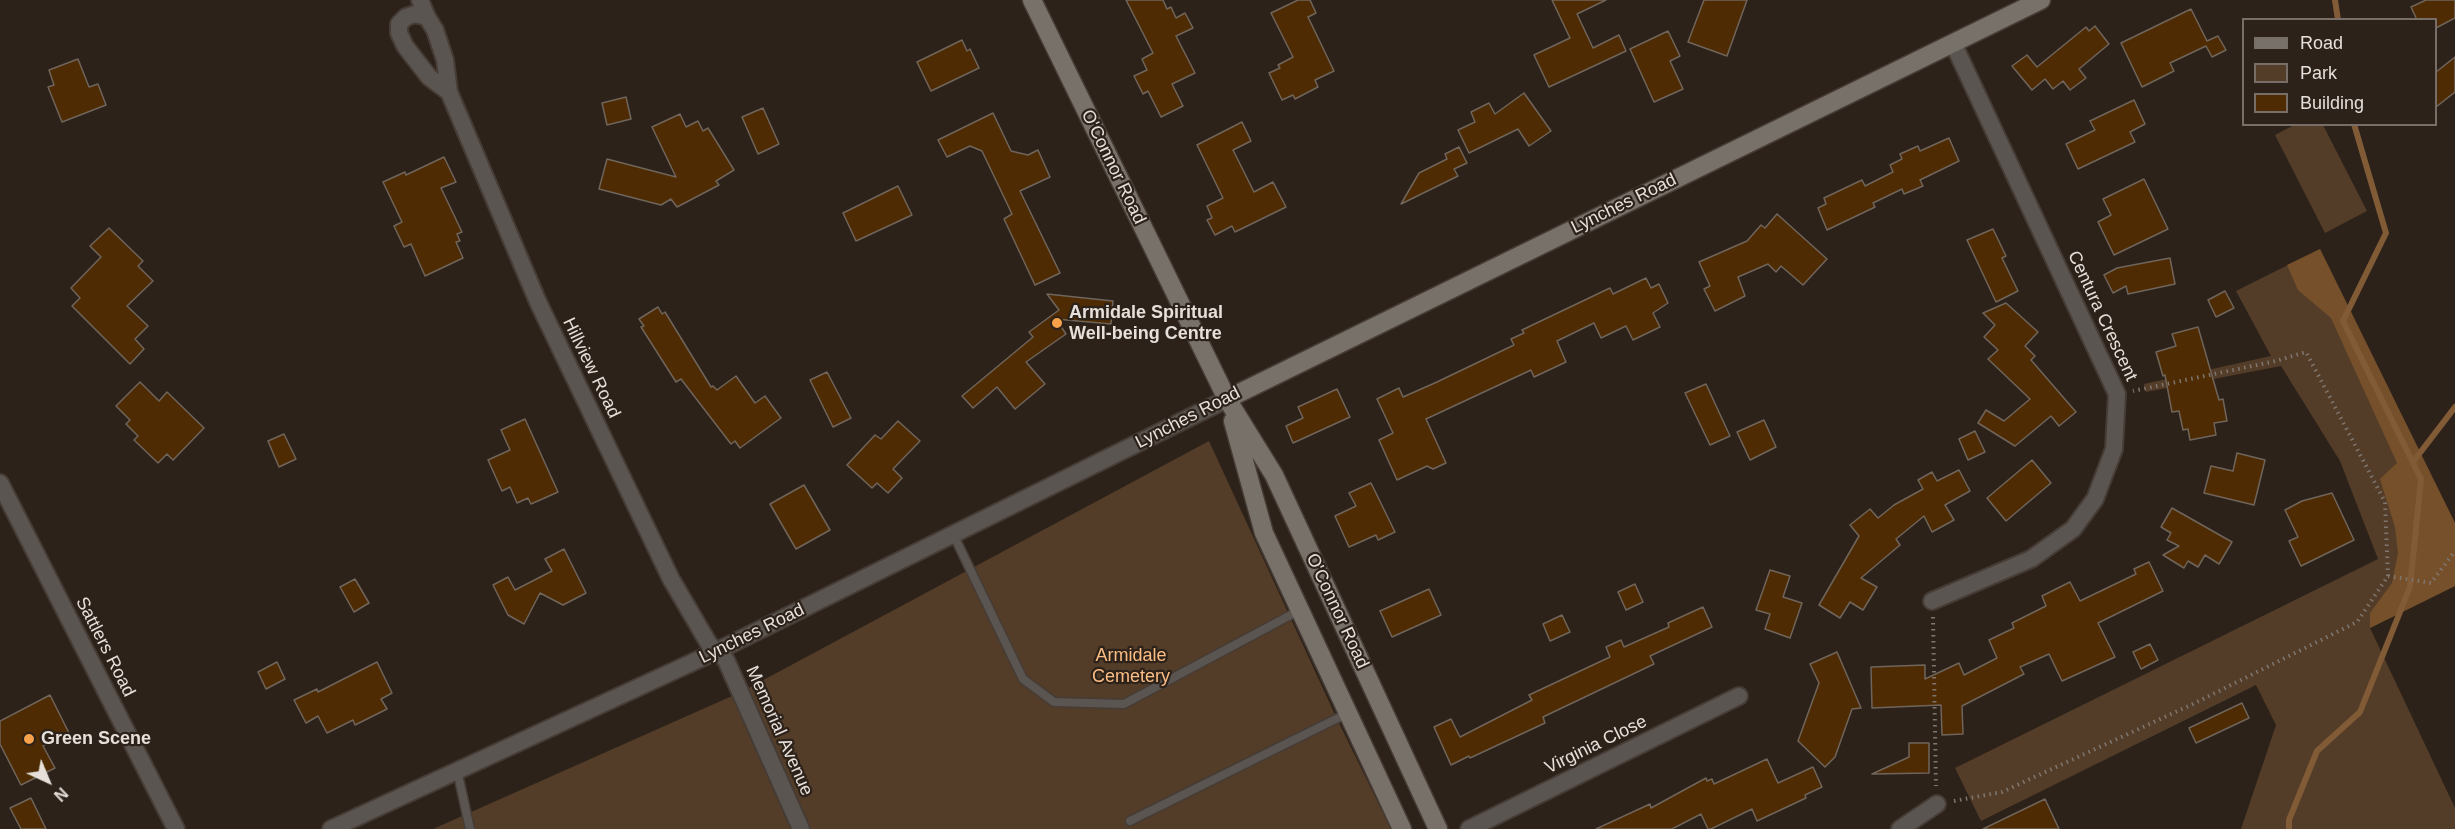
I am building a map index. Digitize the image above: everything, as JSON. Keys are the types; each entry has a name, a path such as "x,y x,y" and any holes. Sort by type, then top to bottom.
{"street":[{"name":"Hillview Road","path":"420,0 435,30 445,60 449,92 538,302 671,579 709,644 717,651"},
{"name":"O'Connor Road","path":"1032,0 1227,399 1274,475 1438,829"},
{"name":"Lynches Road","path":"331,829 717,651 2041,0"},
{"name":"Hillview Road","path":"427,16 415,14 406,17 399,24 399,33 405,46 429,77 449,92"},
{"name":"Centura Crescent","path":"1932,601 2031,559 2073,529 2095,499 2114,448 2117,394 1953,43"},
{"name":"O'Connor Road","path":"1227,399 1264,534 1402,829"},
{"name":"Sattlers Road","path":"0,483 176,829"},
{"name":"Memorial Avenue","path":"717,651 726,660 801,829"},
{"name":"Virginia Close","path":"1469,829 1739,696"},
{"path":"1900,829 1937,795"}],"lane":[{"path":"954,536 1023,680 1054,702 1124,704 1300,610"},
{"path":"1130,821 1348,713"},
{"path":"457,770 470,829"}],"path":[{"path":"1957,800 2002,792 2193,704 2357,622 2388,576 2385,502 2306,351 2276,361 2131,391"},
{"path":"2388,576 2431,583 2455,551"},
{"path":"1933,631 1937,795"}],"green space":[{"path":"2292,126 2324,126 2367,211 2325,233 2275,135"},
{"path":"2320,249 2455,523 2455,586 2370,628 2455,808 2455,829 2241,829 2276,725 2256,685 1981,821 1955,768 2378,559 2340,461 2281,366 2146,392 2144,384 2271,356 2236,291"},
{"name":"Armidale Cemetery","path":"1209,441 1337,719 1391,829 433,829 741,692"}],"shaded area":[{"path":"2320,249 2455,523 2455,586 2370,628 2370,613 2392,583 2398,553 2395,527 2380,479 2397,463 2331,318 2298,290 2287,265"}],"building":[{"path":"1126,0 1163,0 1167,9 1171,7 1176,18 1185,13 1193,28 1176,36 1195,73 1172,84 1183,106 1161,117 1148,91 1143,94 1134,76 1147,70 1142,59 1153,53"},
{"path":"1298,0 1310,0 1316,13 1308,17 1334,71 1315,80 1318,87 1295,99 1293,95 1282,100 1269,73 1280,68 1278,65 1293,57 1271,13"},
{"path":"1552,0 1606,0 1577,14 1593,48 1619,35 1626,51 1549,87 1534,55 1570,38"},
{"path":"1704,0 1747,0 1727,56 1688,42"},
{"path":"2426,0 2455,0 2455,18 2437,27 2437,18 2416,18 2411,7"},
{"path":"2191,9 2207,41 2218,36 2226,50 2212,57 2206,46 2170,63 2174,71 2142,87 2121,43"},
{"path":"2095,26 2109,44 2079,69 2086,78 2070,90 2063,81 2053,89 2045,79 2032,90 2012,66 2027,55 2037,67 2086,27 2089,31"},
{"path":"1668,31 1680,56 1670,61 1683,89 1654,102 1630,49"},
{"path":"962,40 967,51 970,49 979,68 931,91 917,62"},
{"path":"2455,57 2455,92 2437,106 2437,71"},
{"path":"78,59 89,87 98,84 106,105 62,122 48,87 54,85 49,70"},
{"path":"1524,93 1551,131 1529,146 1518,129 1469,153 1458,130 1475,122 1471,112 1489,103 1495,114"},
{"path":"626,97 631,119 607,125 602,103"},
{"path":"2134,100 2145,124 2130,132 2135,142 2078,169 2066,144 2095,130 2090,121"},
{"path":"763,108 779,144 758,154 742,117"},
{"path":"993,113 1011,151 1028,155 1038,150 1050,177 1020,191 1060,273 1035,285 1004,219 1012,214 982,151 970,146 947,157 938,140"},
{"path":"680,114 686,127 698,121 703,131 708,128 734,170 716,181 719,185 677,207 671,199 661,205 599,189 607,159 676,177 652,127"},
{"path":"1242,122 1251,141 1233,150 1254,192 1273,182 1286,207 1235,232 1232,226 1215,235 1207,220 1212,218 1207,206 1223,198 1197,145"},
{"path":"1949,138 1959,161 1920,180 1923,186 1904,194 1902,189 1873,203 1875,207 1827,230 1818,208 1826,204 1824,198 1862,180 1865,186 1893,172 1890,165 1902,159 1900,154 1918,146 1920,151"},
{"path":"1459,147 1467,163 1454,169 1458,176 1401,204 1419,173 1447,159 1445,154"},
{"path":"444,157 456,182 441,188 462,232 457,234 460,241 456,242 463,258 425,276 411,244 404,247 394,226 402,222 383,182 405,172 406,175"},
{"path":"2144,179 2168,229 2114,255 2098,222 2111,215 2103,199"},
{"path":"898,186 912,215 856,241 843,213"},
{"path":"1777,214 1827,259 1803,285 1781,266 1776,272 1768,264 1738,277 1745,296 1715,311 1704,289 1710,286 1699,262 1747,241 1761,225 1765,228"},
{"path":"109,228 143,261 138,266 153,281 127,306 148,326 135,339 144,349 130,364 72,306 80,298 71,288 101,257 90,246"},
{"path":"1993,229 2006,256 2002,258 2018,291 1996,302 1967,240"},
{"path":"2170,258 2175,284 2128,294 2126,286 2113,293 2104,275 2117,268"},
{"path":"1646,278 1651,288 1659,284 1668,303 1653,313 1660,327 1633,340 1626,326 1601,338 1594,323 1557,341 1566,362 1534,377 1531,370 1426,419 1446,463 1433,469 1427,466 1397,480 1379,440 1393,433 1377,399 1399,388 1403,397 1437,382 1514,345 1511,339 1524,333 1522,330 1610,288 1613,294"},
{"path":"2225,291 2234,308 2216,317 2208,300"},
{"path":"1047,294 1113,301 1111,324 1056,319 1066,334 1026,362 1045,384 1015,409 997,387 973,408 962,396 1033,337 1029,332 1059,310"},
{"path":"2006,303 2038,332 2025,346 2035,356 2031,360 2076,412 2059,426 2051,416 2015,446 1978,423 1986,410 2004,421 2030,399 1988,359 1998,350 1984,337 1995,325 1983,313"},
{"path":"658,307 662,314 665,312 711,387 717,390 736,376 755,403 765,396 781,418 740,448 735,441 731,444 681,379 676,382 641,327 644,326 639,319"},
{"path":"2198,327 2219,400 2223,399 2227,421 2214,423 2216,435 2190,440 2188,429 2183,430 2179,411 2172,412 2165,375 2163,376 2156,352 2176,346 2172,334"},
{"path":"827,372 851,418 833,427 810,380"},
{"path":"140,382 159,401 167,392 204,428 173,460 167,454 158,463 134,440 138,436 126,424 130,420 116,406"},
{"path":"1706,384 1730,436 1710,445 1685,393"},
{"path":"1337,389 1350,417 1293,443 1286,426 1303,418 1298,407"},
{"path":"525,419 558,492 531,504 528,498 517,503 510,487 502,491 488,460 510,450 501,430"},
{"path":"1764,420 1776,447 1750,460 1737,432"},
{"path":"898,421 920,441 893,469 902,478 888,493 877,483 872,488 847,465 875,435 881,439"},
{"path":"1975,431 1985,452 1968,460 1959,439"},
{"path":"284,434 296,459 279,467 268,441"},
{"path":"2237,453 2265,460 2254,505 2204,493 2211,466 2233,471"},
{"path":"2032,460 2051,483 2006,521 1987,498"},
{"path":"1959,470 1970,491 1945,505 1954,520 1932,532 1924,516 1896,539 1900,545 1861,578 1877,587 1863,610 1850,602 1840,618 1819,605 1859,536 1850,525 1870,509 1878,518 1894,505 1923,489 1918,480 1932,472 1937,481"},
{"path":"1371,483 1395,532 1378,540 1376,535 1349,547 1335,516 1356,506 1349,493"},
{"path":"804,485 830,530 796,549 770,504"},
{"path":"2332,493 2354,540 2301,566 2289,541 2298,537 2285,510 2302,501"},
{"path":"2172,508 2232,542 2219,564 2205,555 2198,567 2188,561 2184,568 2163,555 2179,546 2167,540 2171,533 2161,527"},
{"path":"564,549 586,593 563,605 540,593 524,624 508,615 493,585 508,577 515,590 552,571 545,559"},
{"path":"2149,562 2163,591 2098,623 2115,657 2062,681 2049,654 2020,667 2024,674 1962,706 1963,734 1942,735 1941,705 1872,708 1871,667 1925,665 1925,679 1959,663 1964,675 1997,658 1989,640 2014,628 2012,623 2046,606 2042,596 2070,582 2080,601 2136,574 2134,569"},
{"path":"1770,570 1790,576 1783,597 1802,603 1790,638 1765,629 1770,614 1756,610"},
{"path":"355,579 369,603 354,612 340,587"},
{"path":"1635,584 1643,602 1626,610 1618,592"},
{"path":"1429,589 1441,615 1392,637 1380,611"},
{"path":"1703,607 1712,627 1650,656 1654,664 1543,717 1545,723 1451,765 1434,727 1451,719 1460,737 1532,700 1529,695 1610,657 1606,647 1621,640 1624,647 1669,627 1668,623"},
{"path":"1562,615 1570,632 1550,641 1543,624"},
{"path":"2150,644 2158,660 2141,669 2133,652"},
{"path":"1837,652 1861,708 1852,709 1835,757 1825,767 1798,741 1819,683 1810,664"},
{"path":"277,662 285,679 266,689 258,672"},
{"path":"377,662 392,693 381,699 387,709 355,725 353,720 327,733 318,716 306,723 294,700 317,689 318,692"},
{"name":"Green Scene","path":"50,695 69,733 43,746 55,768 21,785 0,744 0,721"},
{"path":"2242,703 2249,718 2196,743 2189,728"},
{"path":"1909,743 1929,743 1929,773 1872,774 1909,757"},
{"path":"1767,759 1778,783 1813,767 1822,787 1805,795 1806,798 1757,821 1752,809 1711,829 1708,829 1701,814 1672,829 1596,829 1650,804 1651,808 1706,778 1707,781 1712,779 1714,784"},
{"path":"31,798 46,829 21,829 10,808"},
{"path":"2045,799 2059,829 1983,829"}],"waterway":[{"path":"2335,0 2338,18"},
{"path":"2289,829 2289,820 2317,751 2360,712 2410,587 2421,479 2343,321 2386,233 2355,126"},
{"path":"2413,462 2455,407"}],"place":[{"name":"Armidale Spiritual Well-being Centre","path":"1057,323"},
{"name":"Green Scene","path":"29,739"}]}
